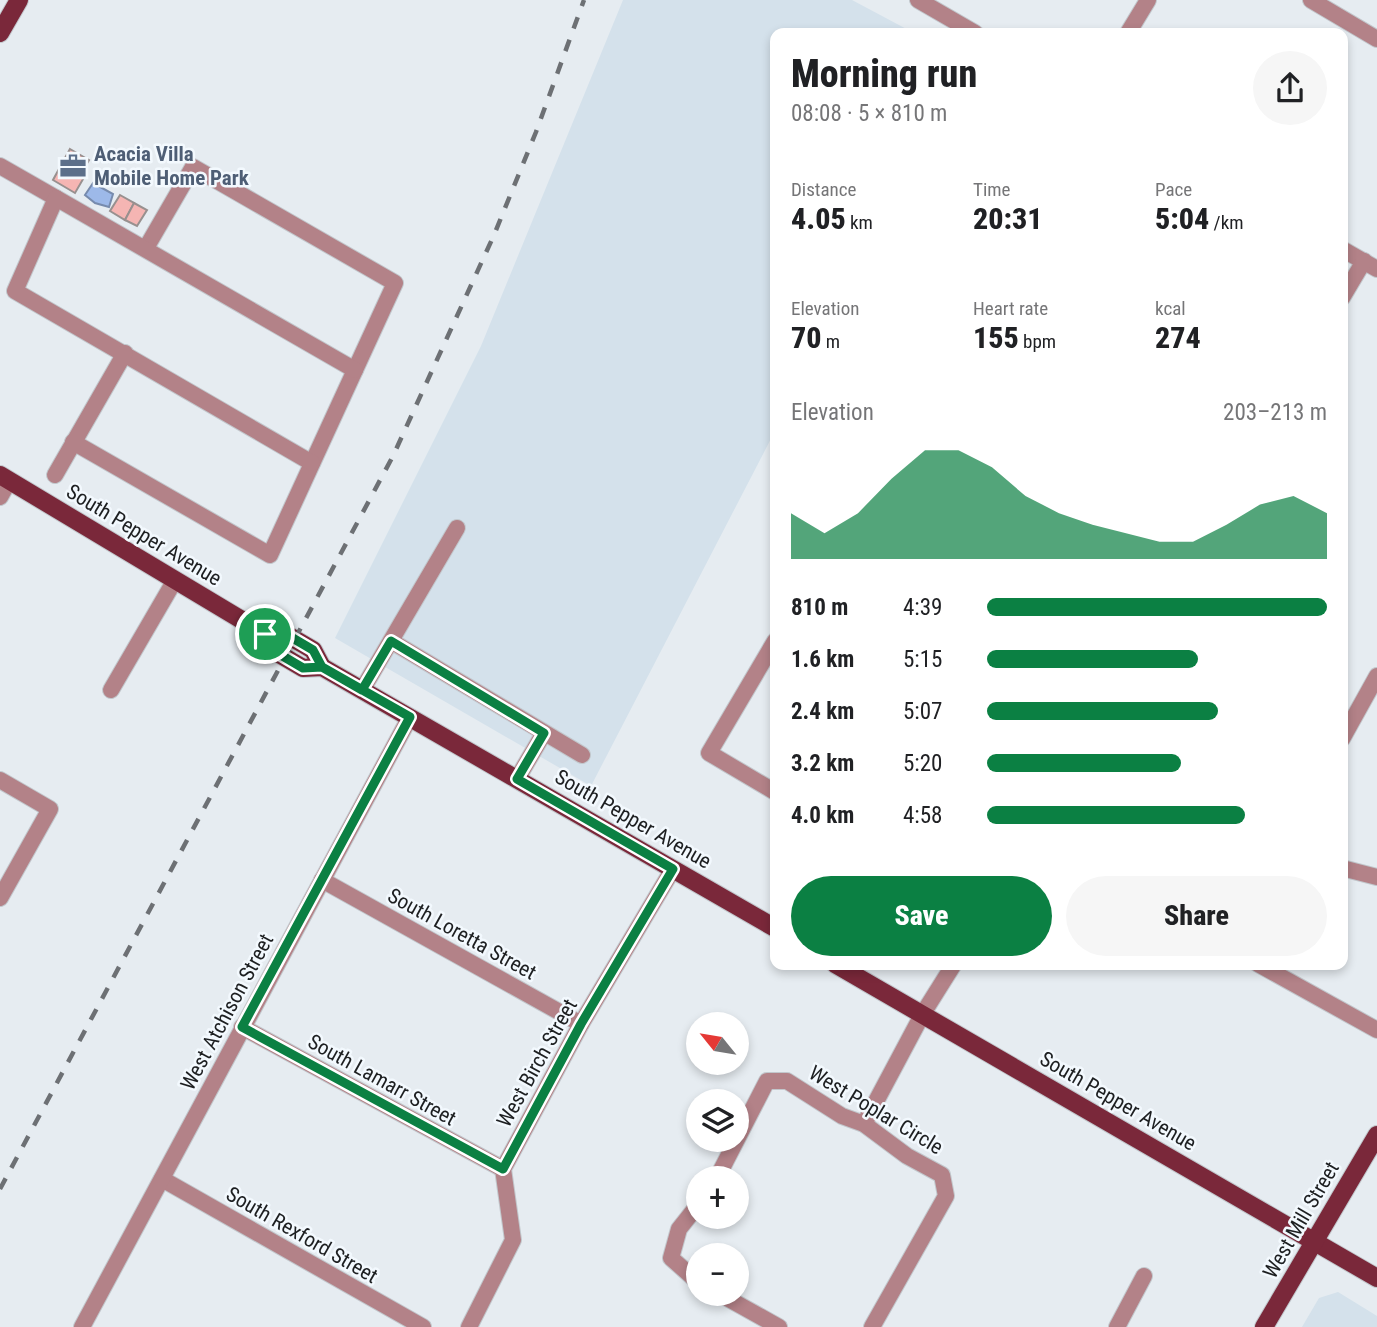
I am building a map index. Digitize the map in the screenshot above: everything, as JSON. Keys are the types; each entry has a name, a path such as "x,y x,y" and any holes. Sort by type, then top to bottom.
{"main road":[{"path":"0,33 11,5"},
{"name":"South Pepper Avenue","path":"5,478 265,634 279,630 313,650 322,667 770,925"},
{"name":"South Pepper Avenue","path":"845,970 1377,1278"},
{"name":"West Mill Street","path":"1265,1327 1315,1241 1371,1157 1377,1135"}],"street":[{"path":"1131,28 1148,0"},
{"path":"1311,0 1377,39"},
{"path":"924,1 967,28"},
{"path":"0,166 355,370"},
{"path":"73,442 271,555 395,283 193,167 146,248"},
{"path":"56,198 15,291 312,463"},
{"path":"1348,252 1370,265 1348,292"},
{"path":"55,475 125,353"},
{"path":"0,497 5,478"},
{"path":"362,690 457,528"},
{"path":"111,690 175,580"},
{"path":"391,641 582,755"},
{"path":"770,649 709,753 770,789"},
{"path":"1348,728 1377,676"},
{"name":"West Atchison Street","path":"82,1327 410,717"},
{"path":"517,779 544,733"},
{"path":"0,780 50,809 0,898"},
{"name":"West Birch Street","path":"503,1169 581,1024 673,869"},
{"path":"1348,870 1377,877"},
{"name":"South Loretta Street","path":"321,880 581,1024"},
{"path":"864,1124 922,1015 950,970"},
{"path":"1269,970 1377,1030"},
{"name":"South Lamarr Street","path":"242,1027 503,1169"},
{"name":"West Poplar Circle","path":"722,1166 767,1081 787,1081 842,1116 864,1124 907,1156 942,1175 946,1196 872,1327"},
{"path":"470,1327 513,1240 503,1169"},
{"name":"South Rexford Street","path":"162,1179 423,1327"},
{"path":"686,1220 679,1229 671,1258 686,1271"},
{"path":"1117,1327 1144,1276"},
{"path":"742,1306 779,1327"}],"shaded area":[{"path":"623,0 852,0 905,28 770,28 770,441 591,786 335,638 481,346"},
{"path":"1338,1292 1377,1316 1377,1327 1302,1327 1319,1298"}],"water":[{"path":"93,183 113,194 109,207 95,203 85,195"}],"building":[{"name":"Acacia Villa Mobile Home Park","path":"70,149 89,160 82,172 86,174 75,193 53,180"},
{"path":"120,195 134,203 125,220 110,211"},
{"path":"134,203 147,210 137,226 125,220"}],"railway":[{"path":"0,1189 393,456 494,235 536,132 584,0"}],"place":[{"name":"Acacia Villa Mobile Home Park","path":"73,166"}],"route":[{"path":"265,634 269,648 303,668 322,667 362,690 391,641 544,733 517,779 673,869 581,1024 503,1169 242,1027 410,717 322,667 313,650 279,630 265,634"}]}
